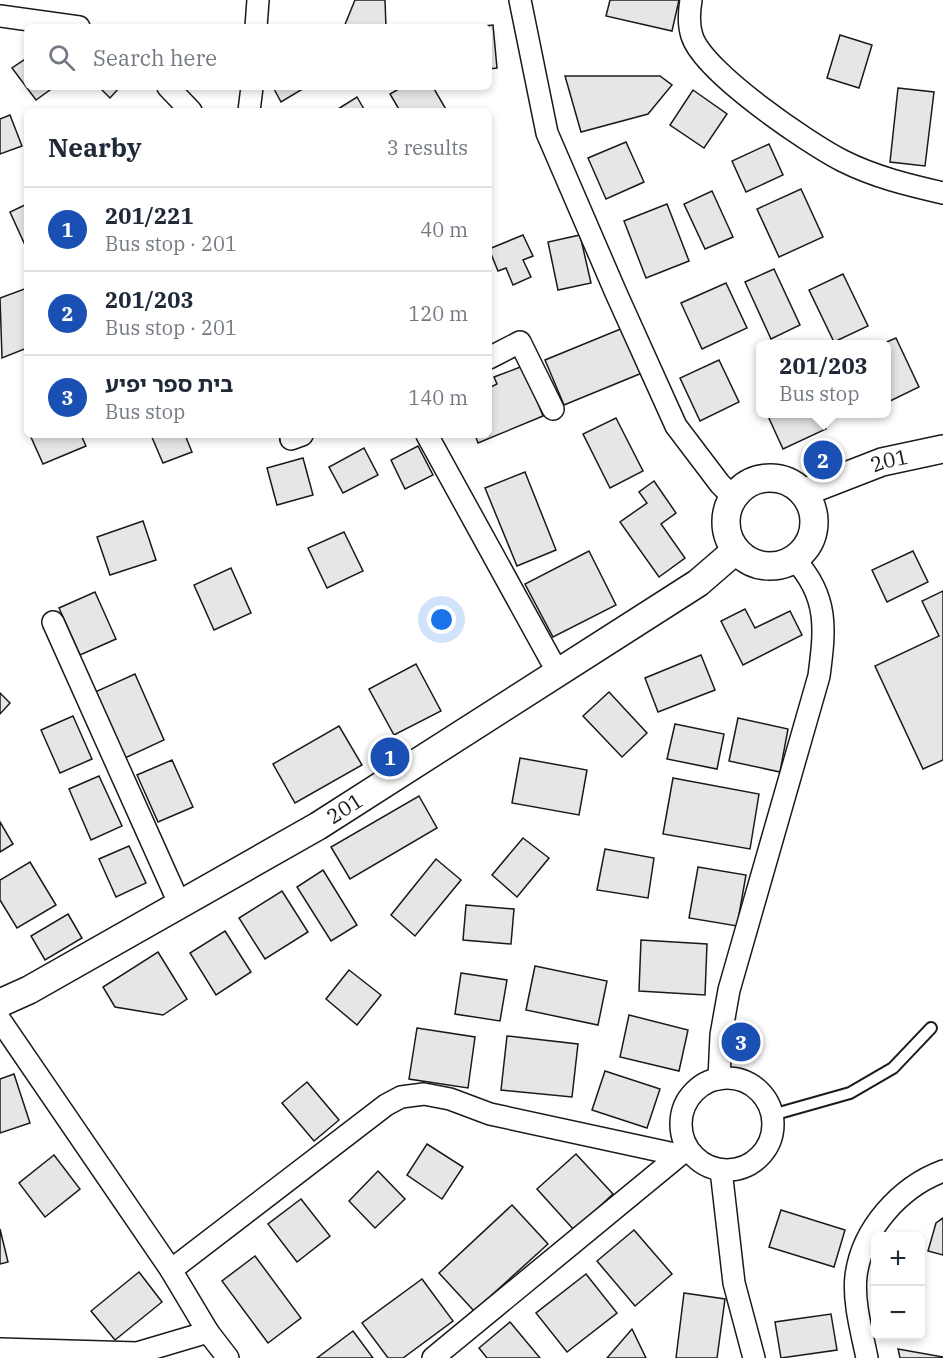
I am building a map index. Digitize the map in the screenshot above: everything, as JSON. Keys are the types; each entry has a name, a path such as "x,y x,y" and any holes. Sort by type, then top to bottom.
{"street":[{"path":"256,24 258,0"},
{"path":"520,0 547,133 676,426 720,484 733,496"},
{"path":"692,0 688,14 692,37 703,57 758,105 841,160 888,180 943,193"},
{"path":"0,16 57,24"},
{"path":"171,90 188,108"},
{"path":"249,108 252,90"},
{"path":"492,356 520,342 553,409"},
{"path":"429,438 558,673"},
{"name":"201","path":"807,495 815,488 882,462 943,449"},
{"path":"768,476 797,485 807,495 812,512 812,531 806,546 795,560 782,565 764,566 748,561 735,551 727,537 726,519 733,496 749,483 768,476"},
{"name":"201","path":"0,1003 29,990 318,826 698,583 735,551"},
{"path":"718,1079 721,1035 729,990 819,676 825,630 821,602 806,572 795,560"},
{"path":"53,622 179,903"},
{"path":"0,1020 171,1270 208,1332 228,1358"},
{"path":"171,1270 400,1096 424,1094 450,1099 490,1114 683,1152 721,1170 749,1165 761,1156 769,1144 772,1130 772,1115 767,1102 758,1090 732,1078 718,1079 699,1089 685,1106 681,1120 683,1152"},
{"path":"433,1358 683,1152"},
{"path":"721,1170 734,1283 754,1358"},
{"path":"867,1358 856,1277 865,1241 890,1206 929,1176 943,1171"},
{"path":"0,1349 136,1353 208,1332"}],"lane":[{"path":"772,1115 850,1093 893,1068 931,1028"}],"building":[{"path":"355,0 385,0 386,24 345,24"},
{"path":"610,0 679,0 672,31 606,16"},
{"path":"492,25 497,68 492,69"},
{"path":"840,35 872,45 859,88 827,78"},
{"path":"24,60 24,84 12,68"},
{"path":"565,76 660,76 672,85 648,114 581,132"},
{"path":"898,88 934,92 925,166 890,162"},
{"path":"28,90 50,90 36,100"},
{"path":"102,90 117,90 110,98"},
{"path":"275,90 301,90 281,102"},
{"path":"397,90 435,90 445,108 398,108 390,94"},
{"path":"693,90 727,114 704,148 670,125"},
{"path":"357,97 363,108 340,108"},
{"path":"10,115 22,146 0,154 0,119"},
{"path":"626,142 644,182 606,199 588,158"},
{"path":"769,144 783,175 746,192 732,161"},
{"path":"801,189 823,237 779,257 757,209"},
{"path":"712,191 733,237 705,249 684,204"},
{"path":"667,204 689,261 646,278 624,221"},
{"path":"24,205 24,243 10,212"},
{"path":"523,235 533,256 523,260 531,277 513,285 506,268 498,271 492,256 492,248"},
{"path":"580,235 591,283 558,290 548,242"},
{"path":"774,269 800,325 771,339 745,282"},
{"path":"843,274 868,326 838,340 833,340 809,290"},
{"path":"726,283 747,328 702,349 681,303"},
{"path":"24,289 24,349 2,358 0,298"},
{"path":"623,328 642,373 564,405 545,360"},
{"path":"896,338 919,387 891,401 891,340"},
{"path":"719,360 739,402 700,421 680,378"},
{"path":"523,366 543,416 492,437 492,386 497,384 494,377"},
{"path":"616,418 643,471 610,488 583,434"},
{"path":"769,418 821,418 826,429 783,449"},
{"path":"31,438 82,438 86,446 43,464"},
{"path":"152,438 186,438 192,452 163,463"},
{"path":"476,438 490,438 478,443"},
{"path":"418,446 433,475 405,489 391,460"},
{"path":"364,448 378,475 343,493 329,467"},
{"path":"303,458 313,495 277,505 267,468"},
{"path":"525,472 556,550 517,566 485,488"},
{"path":"654,481 676,513 661,524 685,558 659,577 620,522 647,503 639,492"},
{"path":"143,521 156,560 110,575 97,537"},
{"path":"344,532 363,571 327,588 308,548"},
{"path":"589,551 616,605 553,637 525,584"},
{"path":"913,551 928,582 887,602 872,570"},
{"path":"231,568 251,613 214,630 194,585"},
{"path":"943,591 943,760 923,769 875,666 939,636 922,601"},
{"path":"95,592 116,639 80,655 59,608"},
{"path":"745,609 755,628 790,611 802,635 743,665 721,621"},
{"path":"701,655 715,690 658,712 645,678"},
{"path":"416,664 441,711 394,735 369,689"},
{"path":"135,674 164,740 125,758 95,692"},
{"path":"609,692 647,733 622,757 583,716"},
{"path":"0,693 10,703 0,714"},
{"path":"73,716 92,759 60,773 41,730"},
{"path":"738,718 788,729 780,772 729,761"},
{"path":"675,724 724,734 717,769 667,759"},
{"path":"339,726 362,765 295,803 273,764"},
{"path":"520,758 587,770 579,815 512,803"},
{"path":"172,760 193,807 158,822 137,775"},
{"path":"99,776 122,826 91,840 69,789"},
{"path":"673,778 759,794 750,849 663,834"},
{"path":"419,796 437,828 350,879 331,847"},
{"path":"0,822 13,844 0,852"},
{"path":"523,838 549,858 517,897 492,875"},
{"path":"129,846 146,883 116,897 99,859"},
{"path":"605,849 654,858 648,898 597,890"},
{"path":"436,859 461,880 415,936 391,915"},
{"path":"30,862 56,905 17,928 0,900 0,880"},
{"path":"698,867 746,875 737,926 689,918"},
{"path":"323,870 357,925 331,941 297,887"},
{"path":"282,891 308,932 265,959 239,918"},
{"path":"466,905 514,909 511,944 463,940"},
{"path":"68,914 82,938 45,960 31,936"},
{"path":"225,931 251,972 216,995 190,953"},
{"path":"641,940 707,944 705,995 639,991"},
{"path":"158,952 187,999 163,1015 115,1007 103,987"},
{"path":"535,966 607,981 598,1025 526,1010"},
{"path":"349,970 381,995 357,1025 326,999"},
{"path":"461,973 507,980 500,1021 455,1014"},
{"path":"629,1015 688,1030 679,1071 620,1057"},
{"path":"417,1028 475,1037 468,1088 409,1079"},
{"path":"507,1036 578,1044 572,1097 501,1090"},
{"path":"605,1071 660,1089 647,1128 592,1110"},
{"path":"14,1074 30,1123 0,1133 0,1079"},
{"path":"307,1082 339,1120 314,1141 282,1103"},
{"path":"427,1144 463,1167 442,1199 407,1175"},
{"path":"576,1154 613,1194 574,1230 537,1189"},
{"path":"54,1155 80,1189 45,1217 19,1183"},
{"path":"378,1171 405,1199 375,1228 349,1201"},
{"path":"301,1199 330,1236 297,1262 268,1224"},
{"path":"512,1205 548,1244 474,1311 439,1273"},
{"path":"781,1210 845,1230 834,1267 769,1247"},
{"path":"943,1218 943,1255 928,1251 936,1223"},
{"path":"0,1229 8,1262 0,1264"},
{"path":"634,1230 672,1274 635,1306 597,1261"},
{"path":"255,1256 301,1318 268,1343 222,1281"},
{"path":"139,1272 162,1302 115,1340 91,1311"},
{"path":"586,1274 617,1313 567,1352 536,1313"},
{"path":"422,1279 453,1321 403,1358 388,1358 362,1323"},
{"path":"684,1293 725,1299 717,1358 676,1358"},
{"path":"831,1314 837,1350 781,1358 775,1322"},
{"path":"510,1322 540,1358 487,1358 479,1348"},
{"path":"632,1329 646,1358 607,1358"},
{"path":"353,1331 373,1358 317,1358"},
{"path":"898,1349 943,1357 943,1358 900,1358"}],"place":[{"name":"201/203","path":"823,460"},
{"name":"201/221","path":"390,757"},
{"name":"בית ספר יפיע","path":"741,1042"}]}
